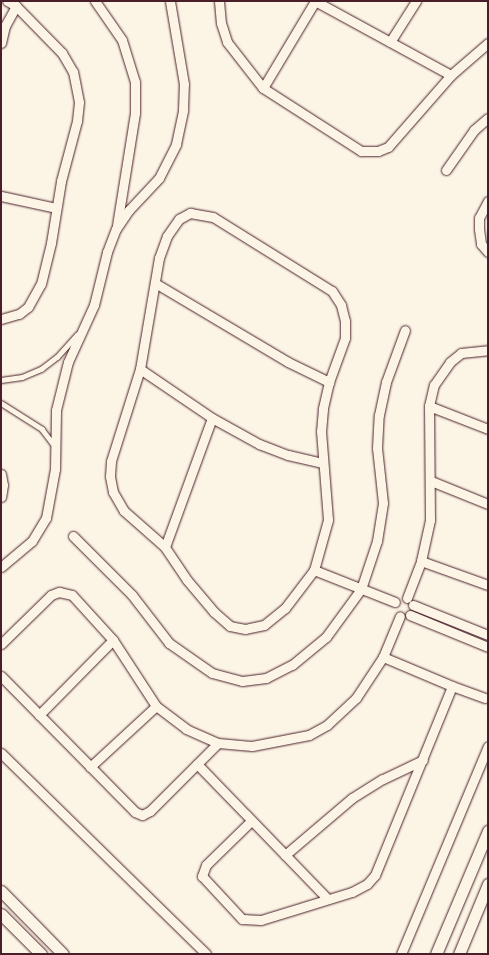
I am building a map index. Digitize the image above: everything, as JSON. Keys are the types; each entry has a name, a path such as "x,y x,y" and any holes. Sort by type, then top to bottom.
{"street":[{"path":"1,319 18,314 35,298 48,260 56,208 65,165 77,121 77,86 73,72 62,53 16,6 8,1"},
{"path":"95,1 122,40 133,72 136,92 116,229"},
{"path":"1,566 32,540 44,522 51,501 56,449 55,424 59,394 68,362 96,298 107,252 116,229 129,210 165,169 173,152 181,122 183,72 170,1"},
{"path":"219,1 221,24 227,42 263,88 361,151 378,151 388,147 451,75 488,44"},
{"path":"263,88 315,1 451,75"},
{"path":"390,42 416,1"},
{"path":"1,43 8,18 16,6"},
{"path":"446,170 474,130 488,118"},
{"path":"1,196 56,208"},
{"path":"488,202 479,218 481,244 488,252"},
{"path":"190,213 213,217 332,291 341,305 345,321 345,338 329,382 321,431 328,520 314,570 285,608 264,624 245,629 230,626 214,612 187,580 165,547 124,511 114,492 110,476 111,461 140,369 155,283 164,244 179,219 190,213"},
{"path":"155,283 288,362 329,382"},
{"path":"73,536 132,595 169,643 212,672 242,681 266,678 292,665 326,637 361,589 377,540 383,503 377,448 379,415 386,382 405,330"},
{"path":"407,598 421,561 430,520 431,481 429,406 434,385 450,362 461,353 488,350"},
{"path":"140,369 212,418 259,444 288,455 323,463"},
{"path":"429,406 488,429"},
{"path":"165,547 212,418"},
{"path":"1,474 3,485 1,497"},
{"path":"431,481 488,504"},
{"path":"421,561 488,585"},
{"path":"314,570 395,602"},
{"path":"1,644 51,595 58,592 72,595 113,640 156,706 186,728 218,743 252,746 309,735 327,725 356,698 383,657 400,616"},
{"path":"488,635 413,605 407,598 400,597 395,602 395,612 400,616 410,615 488,647"},
{"path":"410,615 413,605"},
{"path":"39,715 113,640"},
{"path":"383,657 485,698"},
{"path":"1,676 135,812 142,815 150,811 218,743"},
{"path":"251,821 206,865 202,876 209,886 242,919 249,921 260,920 328,899 367,884 375,875 452,686"},
{"path":"90,767 156,706"},
{"path":"401,954 488,746"},
{"path":"1,752 206,954"},
{"path":"285,855 352,798 383,779 423,760"},
{"path":"197,764 328,899"},
{"path":"436,954 488,831"},
{"path":"459,954 488,884"},
{"path":"1,891 63,954"},
{"path":"1,914 41,954"}],"lane":[{"path":"1,380 22,377 41,369 57,357 82,329"},
{"path":"1,403 42,429 56,449"}]}
